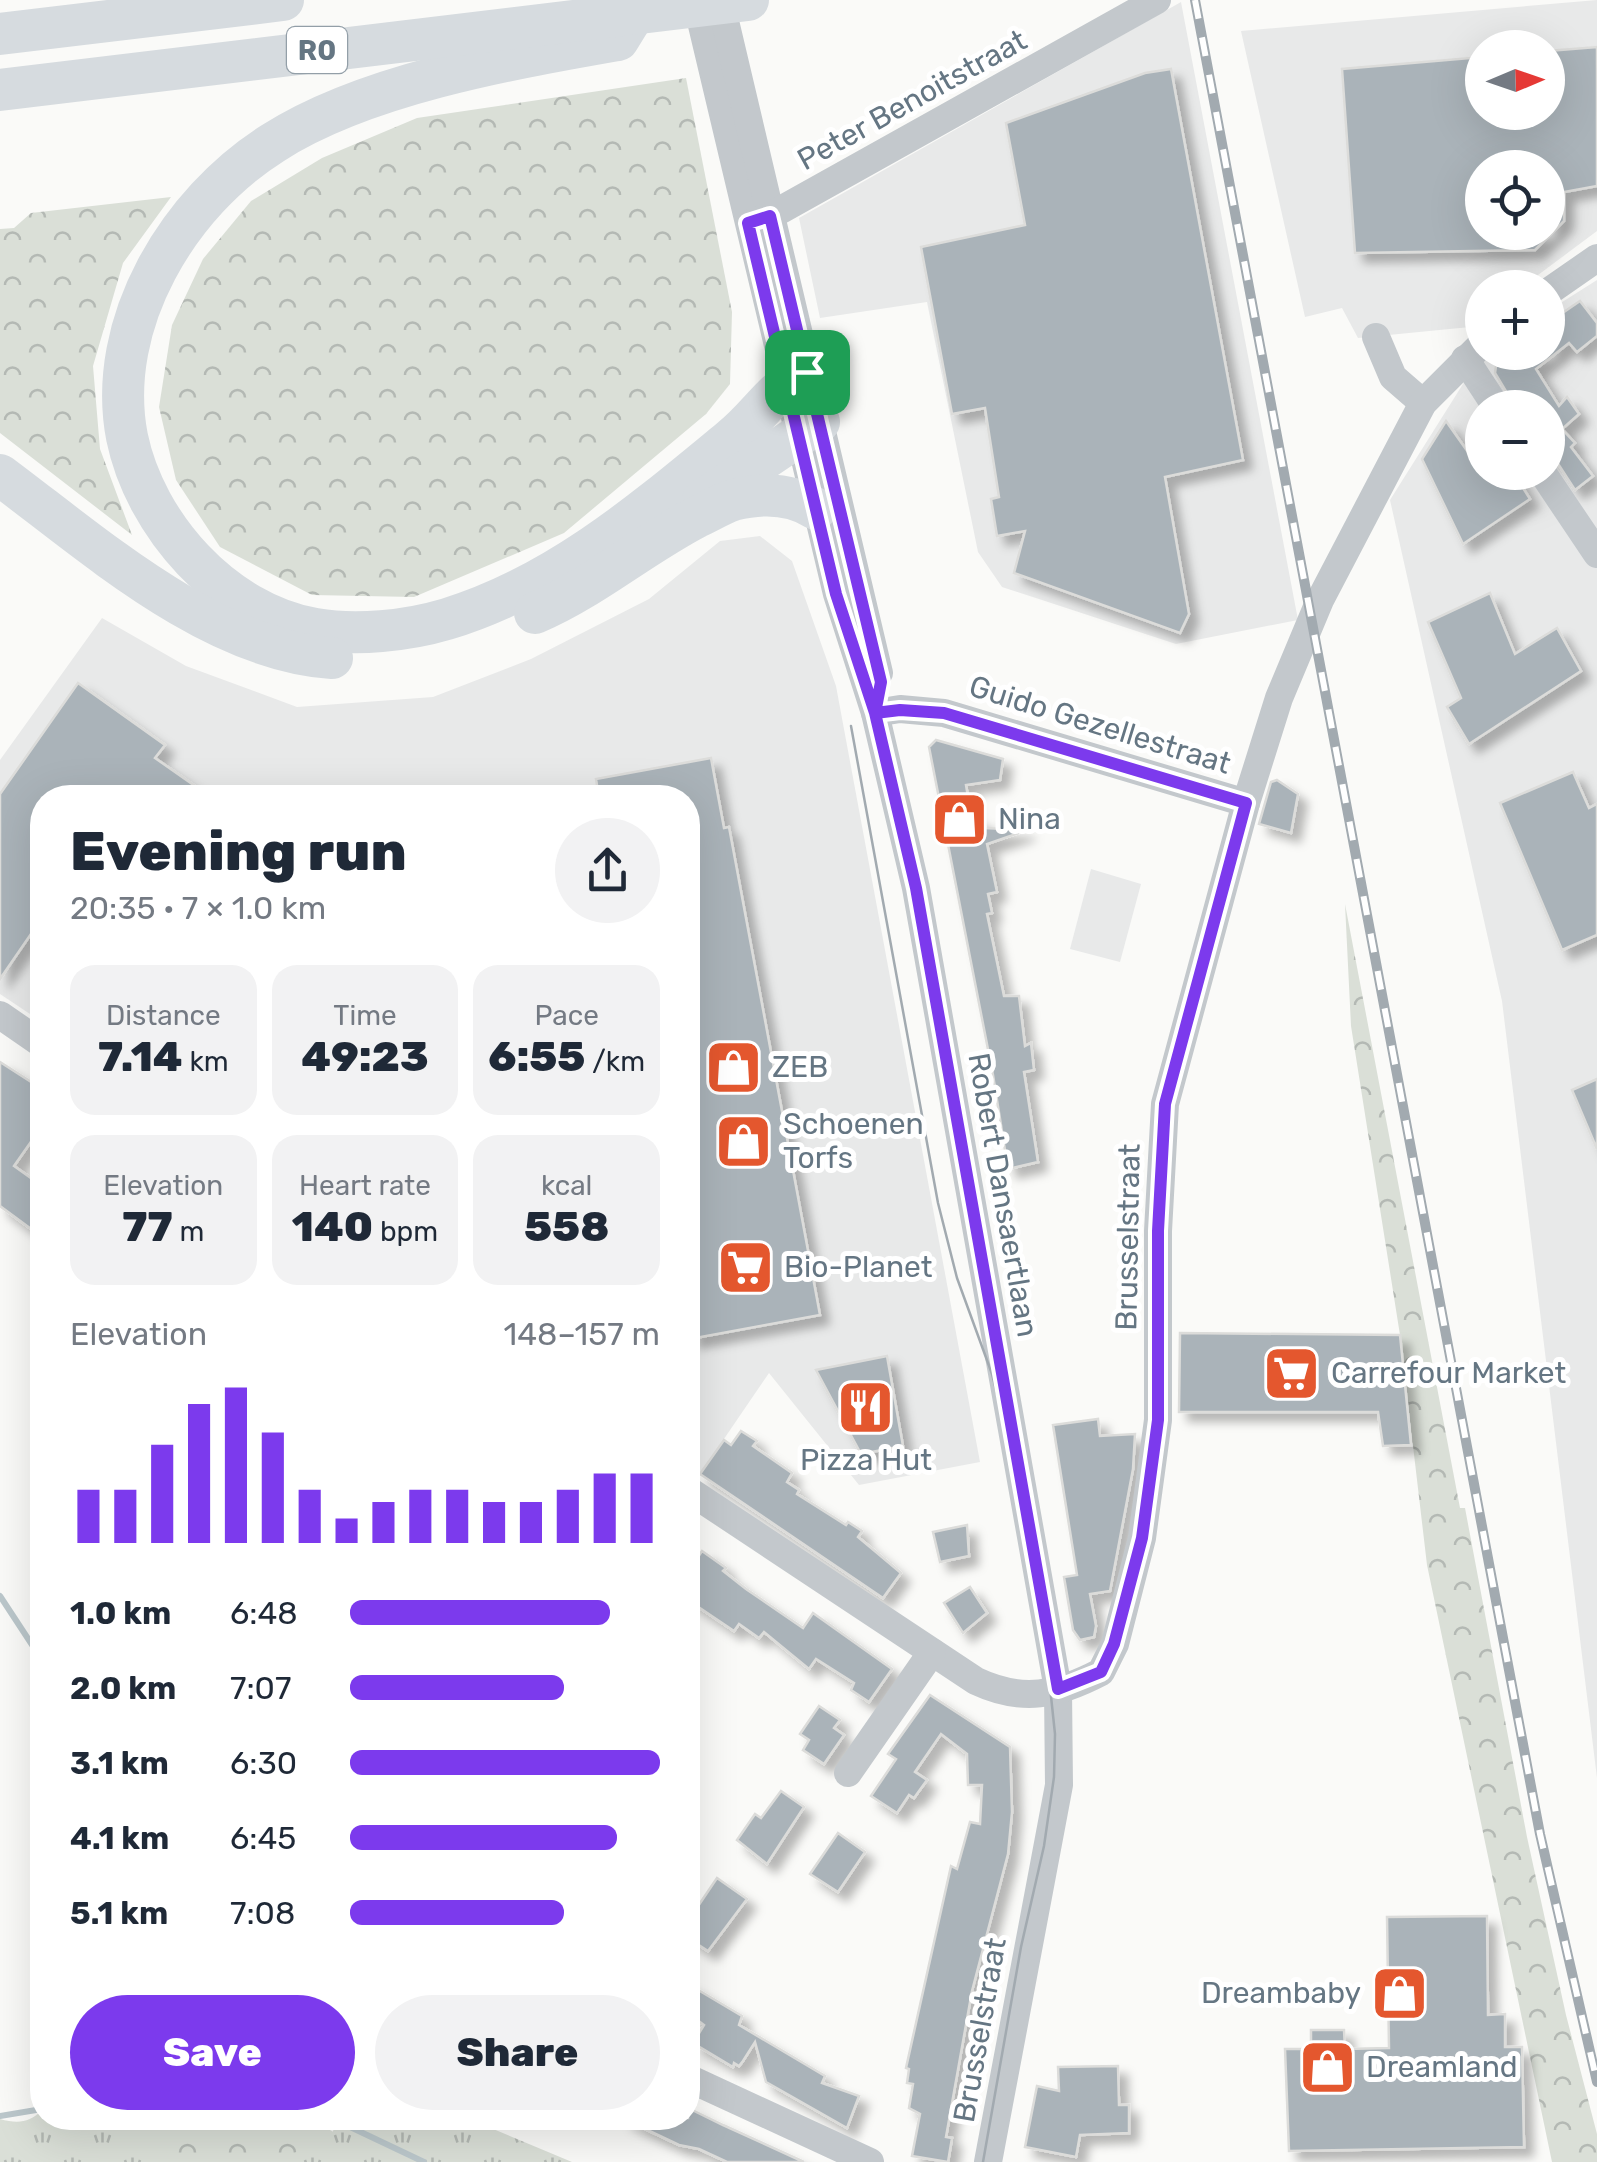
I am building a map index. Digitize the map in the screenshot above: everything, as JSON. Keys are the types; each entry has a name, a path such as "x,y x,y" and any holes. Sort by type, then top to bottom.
{"highway":[{"name":"R0","path":"0,34 283,0"},
{"name":"R0","path":"0,90 748,0"},
{"path":"634,14 618,40 530,55 366,98 271,144 231,175 202,203 174,240 150,282 130,336 124,388 127,436 141,480 165,526 196,563 230,592 266,612 312,629 359,632 407,627 446,620 498,600 584,552 736,435 797,378"},
{"path":"677,528 702,501 809,428"},
{"path":"0,475 206,621 257,642 309,656 360,660 410,655 488,633 552,606 677,528 730,501 772,495 804,501 816,508"}],"street":[{"name":"Robert Dansaertlaan","path":"696,0 759,220 809,428 881,682 875,713"},
{"name":"Robert Dansaertlaan","path":"720,0 759,220"},
{"name":"Peter Benoitstraat","path":"759,220 1157,0"},
{"path":"1565,280 1597,258"},
{"path":"1376,338 1393,377 1423,403"},
{"name":"Brusselstraat","path":"988,2162 1060,1785 1058,1689 1101,1672 1114,1644 1142,1538 1158,1420 1158,1231 1165,1104 1246,803 1279,698 1311,618 1423,403 1465,361"},
{"name":"Robert Dansaertlaan","path":"809,428 816,508 836,594 875,713 916,888 1058,1689"},
{"path":"1554,490 1597,554"},
{"name":"Guido Gezellestraat","path":"875,713 944,713 1246,803"},
{"path":"0,1014 30,1035"},
{"path":"700,1498 932,1652 1001,1692 1026,1695 1058,1689"},
{"path":"848,1773 932,1652"},
{"path":"700,2084 870,2162"}],"shaded area":[{"path":"1597,0 1597,231 1545,270 1465,270 1465,327 1358,338 1342,308 1305,317 1241,31"},
{"path":"1181,2 1298,620 1176,644 1002,587 978,552 927,302 820,318 799,218"},
{"path":"1597,280 1597,1778 1502,1001 1390,500 1475,370 1565,370 1565,300"},
{"path":"760,536 792,561 836,686 980,1462 859,1485 769,1373 700,1474 700,785 30,785 30,1014 0,994 0,760 102,618 186,666 297,707 433,697 531,659 649,599 720,541"},
{"path":"1091,869 1141,884 1120,962 1070,949"}],"green space":[{"path":"686,78 732,312 730,384 706,414 564,533 414,597 312,595 220,547 176,480 159,407 172,325 203,259 251,201 322,158 417,118"},
{"path":"171,197 123,263 93,366 100,449 132,535 0,433 0,229 14,228 31,213"},
{"path":"1345,904 1460,1508 1465,1508 1527,1837 1597,2134 1597,2162 1552,2162 1427,1565 1400,1335 1351,1026"},
{"path":"0,2119 30,2119 30,2130 140,2130 178,2162 0,2162"},
{"path":"129,2130 330,2130 386,2162 165,2162"},
{"path":"333,2130 496,2130 572,2162 272,2162 331,2138"}],"building":[{"path":"1597,47 1597,186 1565,192 1565,150 1465,150 1465,250 1535,250 1355,253 1342,69 1465,58 1465,130 1565,130 1565,50"},
{"path":"1171,69 1243,460 1165,477 1189,614 1180,633 1014,573 1025,531 997,536 991,499 999,497 985,408 952,414 921,247 1025,225 1006,123 1145,73"},
{"path":"1580,301 1597,323 1597,336 1577,352 1569,343 1565,346 1565,311"},
{"path":"1537,370 1549,390 1505,390 1495,373"},
{"path":"1567,397 1579,414 1565,426"},
{"path":"1446,421 1465,448 1465,490 1524,490 1530,499 1463,544 1422,459"},
{"path":"1565,432 1593,476 1575,490 1565,474"},
{"path":"1490,593 1515,654 1557,628 1581,671 1469,744 1447,707 1461,698 1428,622"},
{"path":"78,683 165,745 155,758 193,785 30,785 30,935 0,979 0,794"},
{"path":"936,740 1003,759 1000,780 966,785 972,821 984,820 985,828 1027,830 987,844 997,892 988,894 992,913 987,914 1004,996 1019,996 1025,1046 1031,1043 1034,1070 1024,1072 1038,1162 1008,1169 929,747"},
{"path":"711,758 724,828 729,827 820,1315 700,1337 700,785 597,785 596,779"},
{"path":"1573,772 1589,808 1597,804 1597,935 1562,950 1500,803"},
{"path":"1277,780 1298,794 1291,833 1259,824 1271,782"},
{"path":"0,1062 30,1081 30,1143 14,1166 30,1177 30,1228 0,1206"},
{"path":"1597,1079 1597,1149 1572,1090"},
{"name":"Carrefour Market","path":"1180,1333 1400,1335 1411,1445 1383,1446 1378,1412 1179,1412"},
{"name":"Pizza Hut","path":"887,1356 903,1446 861,1454 816,1370"},
{"path":"1098,1419 1100,1436 1135,1434 1133,1469 1110,1591 1090,1594 1096,1626 1094,1637 1080,1640 1073,1630 1064,1577 1077,1575 1053,1425"},
{"path":"741,1431 757,1441 753,1446 792,1473 787,1482 799,1490 797,1494 862,1531 858,1537 901,1573 883,1598 700,1474 724,1440 731,1445"},
{"path":"967,1525 969,1556 940,1562 933,1532"},
{"path":"702,1551 726,1568 723,1571 746,1589 803,1628 813,1613 892,1669 869,1702 851,1690 854,1683 816,1659 809,1669 764,1632 759,1638 739,1624 734,1631 700,1608"},
{"path":"970,1587 987,1613 963,1633 944,1603"},
{"path":"930,1695 1010,1747 1012,1812 1008,1854 972,1991 946,2137 952,2138 948,2162 912,2156 920,2114 909,2108 913,2084 907,2083 906,2068 951,1866 957,1869 970,1822 980,1824 982,1785 968,1785 967,1754 941,1734 915,1772 927,1780 914,1798 909,1795 897,1813 871,1796 896,1759 888,1754"},
{"path":"819,1706 840,1720 834,1728 844,1735 824,1764 803,1750 809,1740 800,1734"},
{"path":"781,1791 804,1807 767,1864 737,1840 755,1814 761,1818"},
{"path":"838,1833 865,1852 838,1892 810,1874"},
{"path":"717,1878 747,1899 708,1951 700,1946 700,1903"},
{"path":"1487,1916 1488,2015 1505,2014 1505,2047 1522,2047 1524,2147 1289,2151 1285,2049 1311,2049 1311,2030 1344,2030 1345,2049 1389,2048 1387,1917"},
{"path":"700,1991 742,2016 739,2025 825,2076 822,2083 859,2096 847,2128 766,2082 755,2042 739,2066 734,2063 733,2067 700,2047 704,2025 700,2022"},
{"path":"1118,2066 1119,2105 1129,2105 1129,2133 1080,2135 1076,2157 1025,2147 1037,2086 1059,2091 1058,2067"},
{"path":"700,2114 804,2162 727,2162 647,2130 700,2130"}],"waterway":[{"path":"0,1596 30,1642"},
{"path":"0,2116 30,2111"},
{"path":"357,2130 424,2162"}],"tram line":[{"path":"851,726 938,1203 957,1278 992,1374 1007,1433 1046,1649 1055,1734 1054,1777 1044,1846 1021,1947 983,2162"}],"railway":[{"path":"1195,0 1540,1834 1597,2082"}],"place":[{"name":"Nina","path":"959,819"},
{"name":"ZEB","path":"733,1067"},
{"name":"Schoenen Torfs","path":"744,1141"},
{"name":"Bio-Planet","path":"745,1267"},
{"name":"Carrefour Market","path":"1292,1373"},
{"name":"Pizza Hut","path":"866,1408"},
{"name":"Dreambaby","path":"1400,1993"},
{"name":"Dreamland","path":"1327,2067"}],"route":[{"path":"807,372 770,216 748,223 836,594 875,713 944,713 1246,803 1165,1104 1158,1231 1158,1420 1142,1538 1114,1644 1101,1672 1058,1689 916,888 875,713 881,682 807,372"}]}
